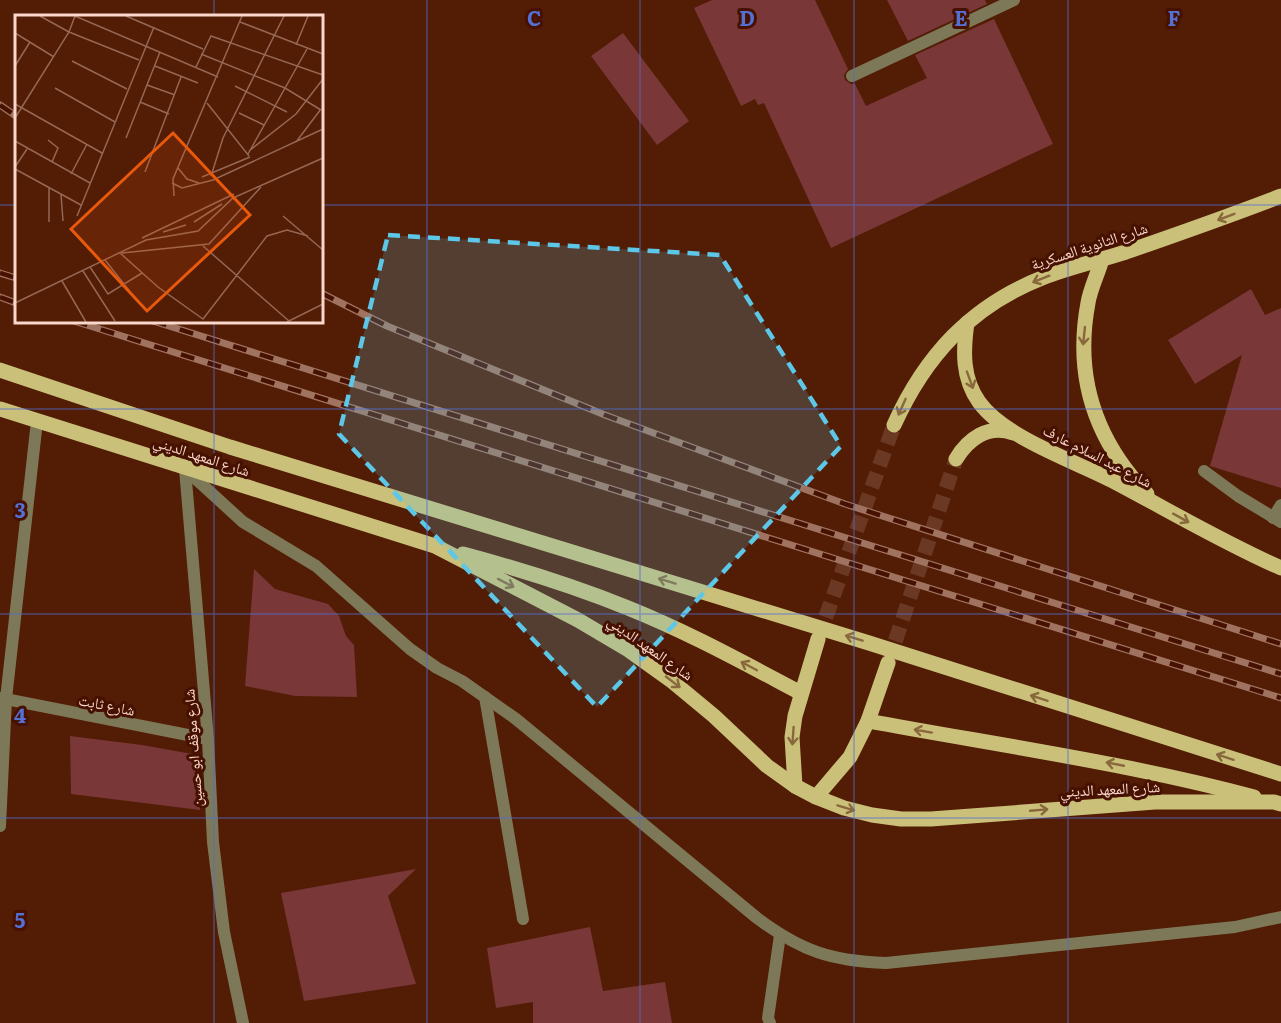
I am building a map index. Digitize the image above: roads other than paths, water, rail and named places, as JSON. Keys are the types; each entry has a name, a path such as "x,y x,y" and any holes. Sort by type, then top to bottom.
{"main road":[{"name":"شارع الثانوية العسكرية","path":"894,425 907,396 924,368 957,330 997,299 1043,277 1200,227 1281,196"},
{"path":"1102,259 1088,302 1084,336 1088,391 1102,434 1126,472 1157,505"},
{"name":"شارع عبد السلام عارف","path":"967,323 963,350 967,376 978,401 996,421 1207,532 1281,568"},
{"name":"شارع المعهد الديني","path":"0,370 230,447 869,643 1281,774"},
{"name":"شارع المعهد الديني","path":"0,409 435,546 578,620 627,649 673,682 714,716 767,766 795,786 843,808 901,819 931,819 1155,802 1277,803"},
{"path":"956,459 971,439 982,433 1001,431 1019,435"},
{"path":"435,546 534,573 630,609 722,651 801,693"},
{"path":"795,786 792,737 801,693 818,639"},
{"path":"816,797 850,757 868,721 888,663"},
{"path":"868,721 1184,778 1277,803"}],"street":[{"path":"852,76 1014,0"},
{"path":"0,826 3,699 37,421"},
{"path":"185,469 243,522 316,566 410,649 437,669 462,681 516,719 780,935 804,948 830,957 858,962 886,963 1235,927 1281,917"},
{"name":"شارع موقف ابو حسين","path":"185,469 208,739 213,842 224,932 243,1023"},
{"path":"1204,471 1238,496 1277,520 1281,505"},
{"path":"485,697 523,919"},
{"name":"شارع ثابت","path":"3,699 208,739"},
{"path":"770,1023 768,1018 780,935"}],"tunnel":[{"path":"818,639 894,425"},
{"path":"888,663 956,459"}],"railway":[{"path":"0,105 15,115"},
{"path":"0,273 15,278"},
{"path":"322,294 387,326 605,415 845,504 1281,644"},
{"path":"0,297 15,303"},
{"path":"77,322 1281,698"},
{"path":"156,322 1281,674"}]}
